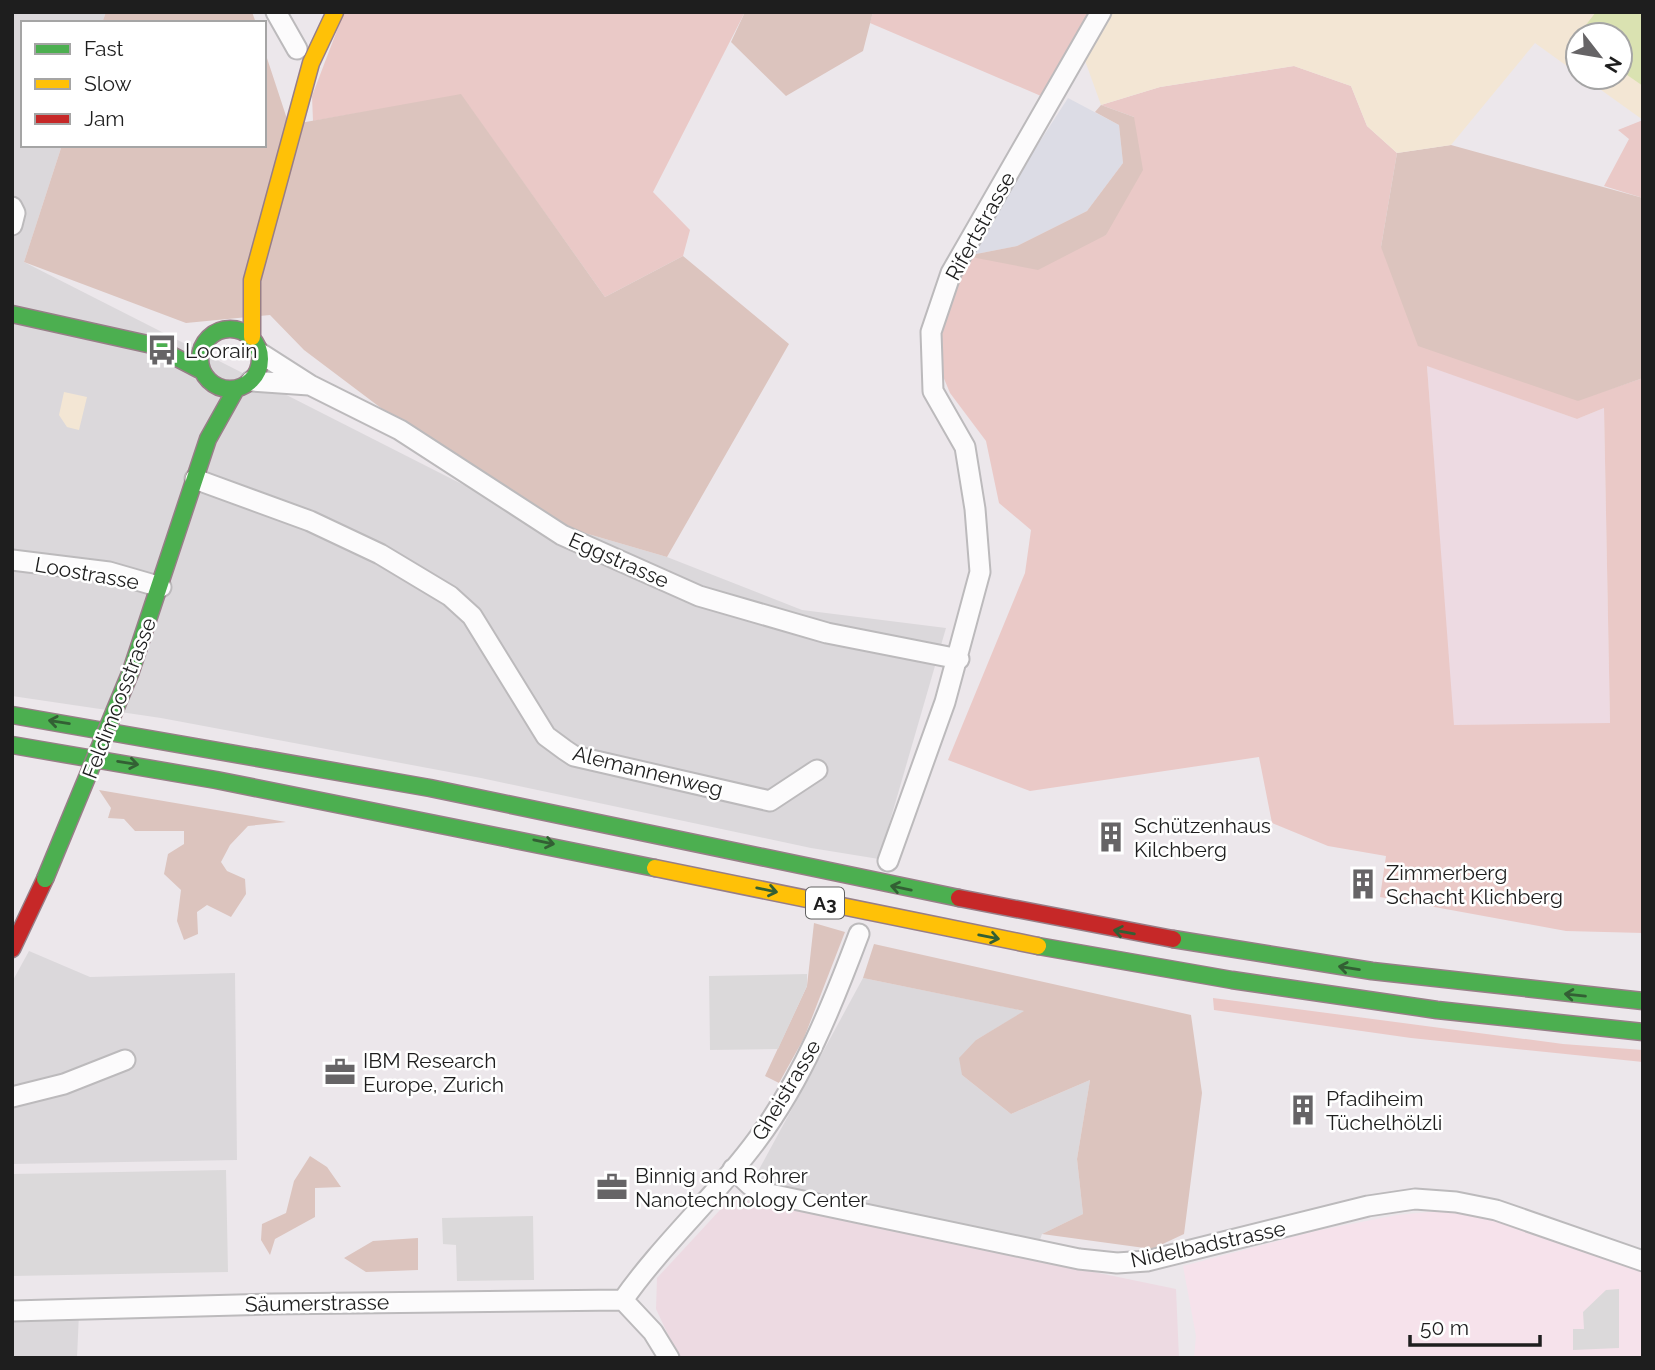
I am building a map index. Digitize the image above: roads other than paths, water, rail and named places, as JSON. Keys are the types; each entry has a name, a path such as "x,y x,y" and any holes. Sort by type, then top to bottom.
{"main road":[{"path":"12,314 152,345 206,341 226,329 252,280 311,62 335,12"},
{"path":"152,345 222,388 244,385 260,365 256,345 252,280"},
{"path":"226,329 240,330 256,345"},
{"path":"206,341 200,355 206,377"},
{"name":"Feldimoosstrasse","path":"206,377 208,439"},
{"name":"Feldimoosstrasse","path":"12,949 45,879 131,671 208,439 244,385"},
{"name":"A3","path":"12,715 418,786 1112,930 1371,971 1643,1002"},
{"name":"A3","path":"12,745 396,812 932,926 1153,968 1456,1014 1643,1032"}],"street":[{"path":"276,12 297,49"},
{"name":"Rifertstrasse","path":"959,659 980,572 975,509 965,447 933,391 931,332 951,273 1101,12"},
{"path":"12,207 15,213 12,225"},
{"name":"Eggstrasse","path":"256,345 310,385 400,430 562,535 699,596 827,633 959,659"},
{"name":"Eggstrasse","path":"244,385 310,385"},
{"name":"Alemannenweg","path":"195,480 310,521 380,554 450,596 472,616 546,736 574,756 770,801 817,770"},
{"name":"Loostrasse","path":"12,560 109,572 161,587"},
{"path":"888,860 959,659"},
{"name":"Gheistrasse","path":"623,1300 644,1269 733,1169 770,1122 799,1074 824,1024 859,934"},
{"path":"12,1097 64,1084 125,1060"},
{"name":"Nidelbadstrasse","path":"733,1169 750,1185 765,1193 1079,1259 1117,1263 1147,1262 1368,1206 1415,1199 1456,1202 1496,1210 1643,1261"},
{"path":"623,1300 653,1332 670,1358"},
{"name":"Säumerstrasse","path":"12,1311 270,1304 623,1300"}],"place":[{"name":"Loorain","path":"162,350"},
{"name":"Schützenhaus Kilchberg","path":"1111,837"},
{"name":"Zimmerberg Schacht Klichberg","path":"1363,884"},
{"name":"IBM Research Europe, Zurich","path":"340,1072"},
{"name":"Pfadiheim Tüchelhölzli","path":"1303,1110"},
{"name":"Binnig and Rohrer Nanotechnology Center","path":"612,1187"}]}
